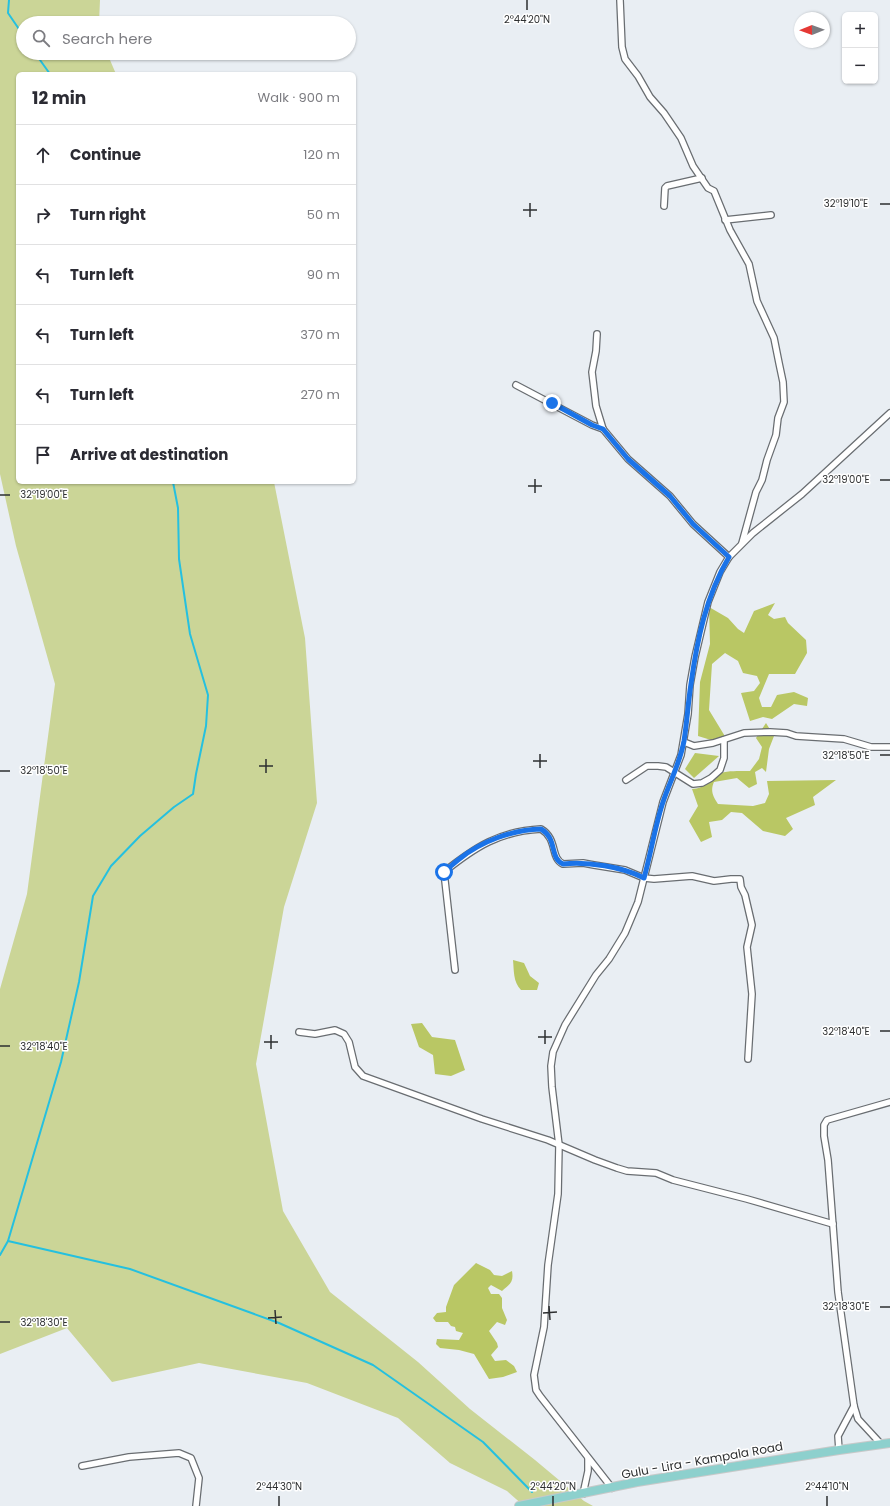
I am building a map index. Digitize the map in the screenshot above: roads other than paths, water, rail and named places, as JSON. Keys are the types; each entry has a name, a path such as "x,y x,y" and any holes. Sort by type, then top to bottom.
{"main road":[{"name":"Gulu - Lira - Kampala Road","path":"519,1506 637,1482 890,1443"}],"street":[{"path":"620,0 622,47 625,59 638,76 650,97 664,113 681,138 694,166 708,188 714,191 725,220 749,264 757,301 774,338 784,392 784,402 778,418 776,435 762,480 756,492 741,545"},
{"path":"664,206 665,188 667,186 702,178"},
{"path":"725,220 771,216"},
{"path":"597,334 596,351 592,372 596,406 603,429 628,459 670,496 693,524 729,557"},
{"path":"516,385 592,425 603,429"},
{"path":"612,1488 540,1396 534,1383 534,1375 544,1327 548,1265 558,1194 559,1145 552,1087 551,1066 553,1052 560,1033 568,1019 625,933 638,902 663,802 675,773 684,742 695,657 708,602 720,572 729,557 741,545 764,524 802,494 890,413"},
{"path":"684,742 694,746 724,740 744,733 770,732 844,739 871,747 890,747"},
{"path":"626,780 647,766 666,767 693,784 702,783 711,778 720,770 724,758 724,740"},
{"path":"455,970 444,872 465,855 495,838 504,835 541,829 552,842 557,860 563,864 583,863 625,870 644,878 654,879 692,876 719,882 731,879 740,879 752,925 747,947 752,994 748,1059"},
{"path":"299,1032 315,1034 335,1030 340,1031 347,1037 355,1067 363,1076 482,1119 535,1135 617,1168 627,1171 656,1173 673,1180 747,1199 833,1224"},
{"path":"880,1444 858,1419 854,1406 839,1303 824,1125 828,1120 890,1102"},
{"path":"839,1450 838,1436 854,1406"},
{"path":"82,1466 129,1457 179,1453 191,1458 200,1478 196,1506"},
{"path":"583,1494 588,1472 588,1459"}],"waterway":[{"path":"9,0 8,13 16,25"},
{"path":"40,60 49,72"},
{"path":"0,1255 8,1241 61,1062 79,982 93,896 111,866 140,836 174,807 193,794 206,726 208,695 190,634 179,559 178,508 173,484"},
{"path":"8,1241 130,1269 279,1323 373,1365 483,1442 532,1492"}]}
